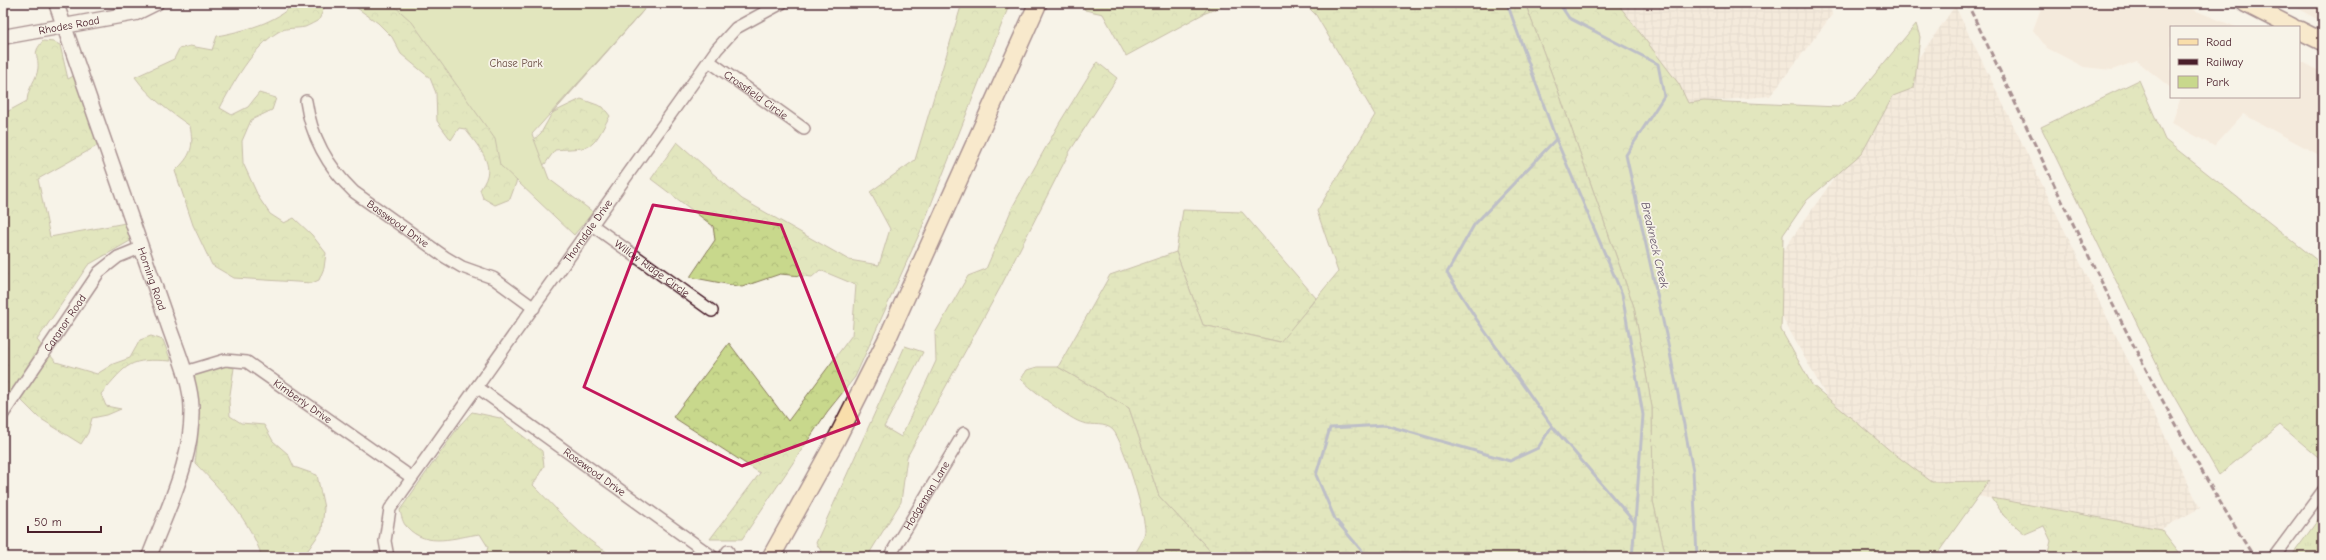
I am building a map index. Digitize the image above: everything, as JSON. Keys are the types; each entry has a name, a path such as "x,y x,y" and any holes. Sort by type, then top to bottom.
{"main road":[{"path":"771,557 836,440 888,337 1038,3"},
{"path":"2245,3 2290,26"},
{"path":"2300,30 2323,42"}],"street":[{"name":"Horning Road","path":"56,3 140,248 185,372 191,398 190,435 186,457 150,557"},
{"name":"Rhodes Road","path":"3,37 136,13 156,3"},
{"name":"Thorndale Drive","path":"388,557 385,541 387,515 411,477 534,308 729,34 736,28 782,3"},
{"name":"Crossfield Circle","path":"709,61 804,129"},
{"name":"Basswood Drive","path":"306,101 314,135 323,152 344,182 354,192 445,257 462,266 493,278 534,308"},
{"name":"Willow Ridge Circle","path":"592,225 712,311"},
{"name":"Caranor Road","path":"3,414 99,272 118,257 140,248"},
{"name":"Kimberly Drive","path":"185,372 224,360 247,362 411,477"},
{"name":"Rosewood Drive","path":"477,387 713,557"},
{"name":"Hodgeman Lane","path":"889,557 964,433"},
{"path":"2274,557 2323,491"}],"highlighted area":[{"path":"653,205 781,225 859,423 742,466 584,387"}],"shaded area":[{"path":"1617,3 1830,3 1832,15 1770,96 1687,103"},
{"path":"2043,3 2177,3 2234,26 2170,26 2170,87 2137,61 2112,70 2084,67 2047,48 2033,30"},
{"path":"2287,3 2323,3 2323,15 2317,19"},
{"path":"1955,6 2200,508 2161,529 1928,487 1860,457 1762,281"},
{"path":"2300,61 2323,73 2323,157 2243,114 2214,146 2172,123 2181,98 2300,98"}],"green space":[{"path":"294,3 326,3 319,20 305,27 281,30 260,47 244,66 220,108 232,115 248,107 259,93 276,98 272,110 251,120 242,141 243,163 259,198 270,214 284,223 294,218 312,235 326,253 324,268 319,280 312,283 234,278 212,265 193,225 175,171 185,160 190,150 192,140 190,126 153,98 135,77 174,59 179,49 190,46 212,50 217,36 238,32 269,21 287,10"},
{"path":"350,3 392,3 424,24 524,149 541,133 553,112 581,99 603,107 610,116 591,145 581,148 555,150 545,164 523,173 517,180 510,199 495,205 483,198 480,190 485,182 488,170 485,157 477,145 465,129 459,128 451,140 437,121 436,93 430,78 401,54 392,37 378,23"},
{"name":"Chase Park","path":"391,3 650,3 532,134 549,179 593,212 574,235 500,165 495,139 412,22"},
{"path":"962,3 1010,3 921,230 855,377 827,412 742,539 710,539 760,473 673,417 729,343 788,421 852,335 856,285 820,270 812,277 780,274 742,287 690,277 715,240 713,226 651,179 677,142 742,199 849,260 879,265 890,229 870,192 915,160"},
{"path":"1082,3 1211,3 1203,14 1126,56 1103,14 1085,10"},
{"path":"1211,3 1231,3 1203,14"},
{"path":"1304,3 1525,3 1560,96 1634,307 1652,407 1653,501 1666,557 1216,557 1159,496 1129,408 1058,367 1110,275 1176,252 1203,325 1280,342 1338,272 1317,211 1375,115 1316,15"},
{"path":"1525,3 1621,3 1621,8 1679,84 1688,103 1704,101 1838,107 1857,96 1916,24 1920,37 1914,88 1893,96 1862,153 1807,200 1783,235 1781,330 1812,385 1893,453 1932,482 1989,481 1935,557 1666,557 1653,501 1652,407 1634,307 1560,96"},
{"path":"43,41 54,42 60,45 68,79 79,73 104,142 38,179 50,237 131,222 137,237 88,265 37,340 56,362 97,374 113,364 130,358 140,340 151,336 163,340 171,361 157,360 138,362 130,365 117,375 101,394 106,406 121,409 107,415 92,418 88,433 81,444 38,417 20,399 3,390 3,369 7,365 3,362 3,114 27,101 29,91 38,68 36,52"},
{"path":"1097,62 1117,78 1070,151 1000,288 907,457 901,502 867,557 825,557 816,543 905,346 923,352 884,427 901,437 936,361 935,333 968,276 986,269 1013,206 1060,122"},
{"path":"2139,80 2165,140 2323,265 2323,461 2280,425 2219,475 2164,379 2041,127"},
{"path":"1183,210 1242,212 1316,298 1281,342 1203,325 1176,252"},
{"path":"215,362 234,368 229,401 230,416 241,423 264,425 273,441 288,454 294,467 317,475 324,508 322,530 303,557 262,557 257,543 243,518 225,495 195,463 198,420 191,377"},
{"path":"1037,367 1058,367 1129,408 1159,496 1216,557 1133,557 1145,532 1144,524 1142,511 1128,463 1117,437 1113,430 1106,426 1087,424 1077,421 1042,397 1021,379 1027,370"},
{"path":"472,412 500,418 542,451 544,466 533,485 584,536 607,552 618,557 485,557 488,547 480,534 451,539 432,540 415,534 406,526 402,519 400,510 459,426"},
{"path":"1992,498 2161,529 2183,557 2047,557 2051,541 2044,526 2025,534 2004,516"},
{"path":"2323,513 2323,557 2291,557"}],"waterway":[{"path":"1367,557 1335,519 1316,475 1330,428 1385,425 1510,461 1538,448 1552,426 1477,320 1447,273 1474,225 1556,139 1507,3"},
{"name":"Breakneck Creek","path":"1559,3 1569,18 1658,64 1664,96 1626,155 1669,348 1693,471 1697,557"},
{"path":"1556,139 1622,294 1643,415 1635,523"},
{"path":"1552,426 1635,523 1632,557"}],"railway":[{"path":"1967,3 2068,214 2138,354 2213,491 2254,557"}]}
